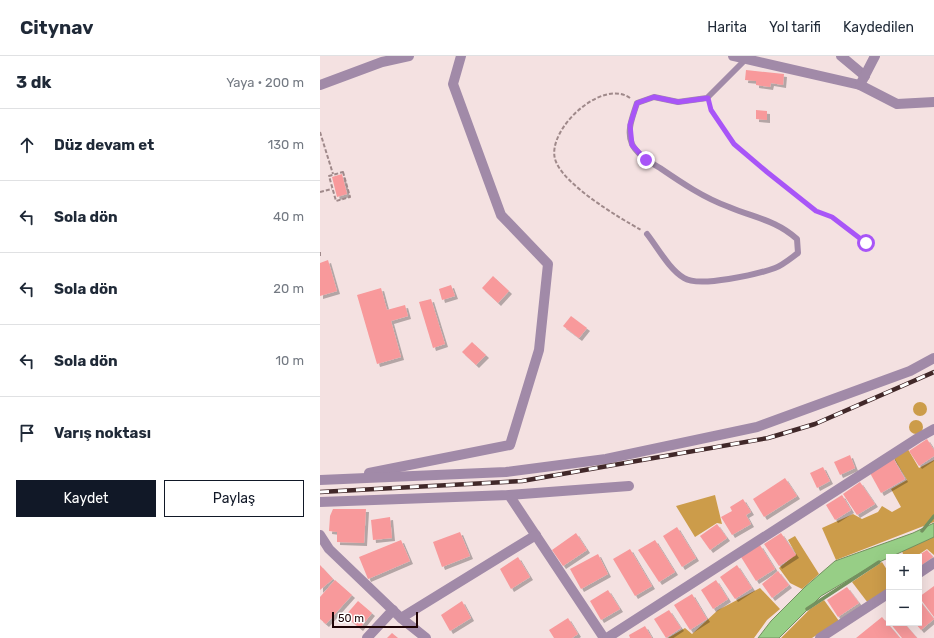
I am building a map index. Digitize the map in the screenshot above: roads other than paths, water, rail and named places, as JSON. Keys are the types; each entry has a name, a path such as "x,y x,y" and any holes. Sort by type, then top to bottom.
{"street":[{"path":"320,85 382,62 409,56"},
{"path":"336,480 510,445 539,350 548,264 501,215 453,84 461,56"},
{"path":"733,56 746,60 863,80"},
{"path":"841,56 863,80 897,104 934,102"},
{"path":"863,80 875,56"},
{"path":"320,480 506,472 606,459 758,428 910,371 934,358"},
{"path":"509,495 605,638 934,429"},
{"path":"320,502 509,495 629,486"},
{"path":"320,535 329,549 393,610 426,638"},
{"path":"402,618 536,535"},
{"path":"922,571 934,563"},
{"path":"820,638 886,595"},
{"path":"367,638 393,610"}],"lane":[{"path":"647,234 672,267 685,279 713,281 750,276 776,268 798,253 797,239 773,222 722,204 688,187 646,160 632,145 630,125 637,103 654,97 678,102 708,98 746,60"}],"waterway":[{"path":"922,531 934,516"},
{"path":"807,609 879,562"}],"railway":[{"path":"320,492 522,481 768,438 815,424 934,372"}]}
